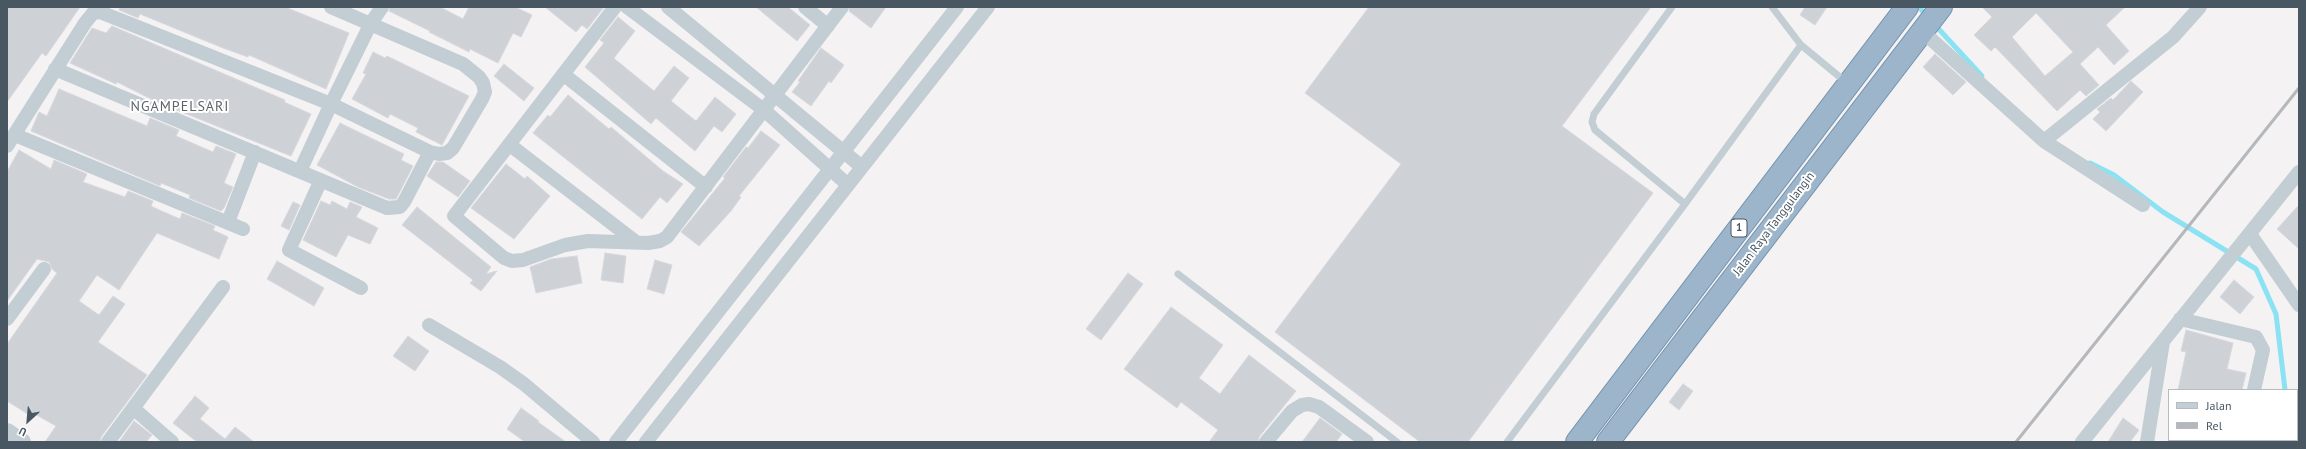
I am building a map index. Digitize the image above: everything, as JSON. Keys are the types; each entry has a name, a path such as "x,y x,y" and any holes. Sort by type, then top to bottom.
{"highway":[{"name":"Jalan Raya Tanggulangin","path":"1613,435 1941,7"},
{"name":"Jalan Raya Tanggulangin","path":"1577,442 1905,10"},
{"path":"1628,374 1630,385 1633,388 1647,390"},
{"path":"1599,412 1611,416 1613,435"}],"street":[{"path":"243,229 228,222 11,141 85,22 93,13 100,12 331,104 430,152 439,154 448,153 453,148 482,99 485,92 483,83 472,70 462,64 371,23 331,7"},
{"path":"300,171 371,23 382,7"},
{"path":"615,7 454,216 504,258 512,261 523,260 565,245 588,241 660,241 667,236 706,187 764,110 774,94 842,7"},
{"path":"627,7 764,110 831,168 848,185"},
{"path":"668,7 843,153 862,167"},
{"path":"805,7 828,26"},
{"path":"616,442 957,7"},
{"path":"646,442 988,7"},
{"path":"2045,140 2173,37 2200,7"},
{"path":"1924,28 2045,140 2143,205"},
{"path":"55,69 255,152 380,206 394,208 400,206 408,197 430,152"},
{"path":"563,74 706,187"},
{"path":"510,145 636,242"},
{"path":"228,222 255,152"},
{"path":"2082,442 2299,172"},
{"path":"321,180 288,250 362,288"},
{"path":"2250,234 2299,304"},
{"path":"7,320 44,268"},
{"path":"108,442 223,287"},
{"path":"2180,319 2256,337 2263,350 2254,389"},
{"path":"429,325 481,355 518,380 593,442"},
{"path":"2147,442 2163,342"},
{"path":"1266,442 1292,411 1302,405 1309,404 1319,406 1367,442"},
{"path":"133,408 172,442"},
{"path":"7,432 22,442"}],"lane":[{"path":"1672,7 1594,114 1592,122 1595,130 1685,204"},
{"path":"1772,7 1801,45 1849,84"},
{"path":"1507,442 1685,204 1801,45"},
{"path":"1178,274 1397,442"}],"building":[{"path":"7,7 80,7 46,56 42,53 7,102"},
{"path":"120,7 285,7 349,33 326,89 249,55 248,57 223,48 140,14 138,18 119,10"},
{"path":"390,7 440,7 463,19 469,7 515,7 532,15 521,37 513,33 498,63 470,49 469,52 429,32 430,31 389,11"},
{"path":"545,7 604,7 587,29 582,25 576,32"},
{"path":"756,7 788,7 810,25 797,41"},
{"path":"850,7 886,7 871,28 849,11"},
{"path":"1369,7 1651,7 1562,126 1653,193 1468,442 1420,442 1275,332 1401,164 1305,93"},
{"path":"1805,7 1827,7 1815,25 1800,15"},
{"path":"1982,7 2125,7 2106,25 2129,51 2114,65 2098,47 2080,64 2099,85 2086,96 2080,90 2057,111 1995,47 1991,51 1974,35 1992,17","holes":["2036,13 2073,52 2045,76 2012,37"]},
{"path":"618,17 635,31 614,58 654,91 674,66 689,78 671,101 696,121 715,97 736,114 722,132 714,126 695,151 656,118 651,124 585,67 604,43 600,40"},
{"path":"112,26 285,100 284,102 311,114 291,156 157,102 117,82 116,84 70,63 92,28 106,33"},
{"path":"821,48 844,65 831,83 829,81 811,106 792,92"},
{"path":"373,52 385,58 387,56 469,96 442,145 416,132 418,128 390,114 388,118 352,99 366,74 363,73"},
{"path":"1935,54 1966,82 1953,95 1923,67"},
{"path":"504,64 534,88 524,101 494,76"},
{"path":"2131,81 2143,92 2106,131 2093,119 2100,112 2097,109 2111,98 2113,100"},
{"path":"59,89 147,126 150,118 179,130 176,136 213,152 216,146 236,154 224,183 233,187 224,208 221,211 189,198 190,195 161,183 160,186 31,131 39,112 47,116"},
{"path":"568,95 609,129 611,127 663,171 683,184 667,203 660,197 642,219 533,133 548,115 550,117"},
{"path":"340,123 404,154 401,160 413,166 396,199 389,199 358,187 317,165"},
{"path":"761,131 780,145 739,196 741,197 731,211 699,246 681,232 725,178 723,177 746,147 748,148"},
{"path":"19,150 51,169 54,160 87,174 83,182 125,197 128,191 153,201 151,206 180,219 182,213 215,226 213,230 228,237 219,259 157,233 119,290 97,275 79,301 99,315 113,296 125,304 98,342 147,375 101,437 100,442 45,442 56,426 33,413 31,416 7,401 7,344 57,273 52,269 49,262 37,259 7,301 7,172"},
{"path":"436,162 443,162 470,181 458,197 427,176"},
{"path":"506,164 525,179 527,176 550,196 514,239 471,208"},
{"path":"321,201 330,205 332,201 347,209 350,202 362,207 356,217 378,228 370,244 348,235 336,257 303,240"},
{"path":"293,202 300,205 289,230 281,226"},
{"path":"2299,205 2299,249 2277,229"},
{"path":"417,207 491,267 486,274 497,271 481,291 470,283 473,280 402,225"},
{"path":"605,253 626,256 623,283 601,280"},
{"path":"577,256 582,283 536,293 530,267 551,259"},
{"path":"655,260 672,265 664,294 647,289"},
{"path":"277,261 324,288 314,306 267,279"},
{"path":"1128,273 1143,284 1101,340 1086,329"},
{"path":"2234,280 2254,297 2240,314 2220,297"},
{"path":"1171,307 1223,345 1199,378 1220,394 1249,355 1296,391 1259,437 1258,442 1209,442 1218,430 1181,402 1177,408 1124,369"},
{"path":"2186,330 2233,343 2227,369 2246,373 2242,389 2178,389 2186,352 2181,351"},
{"path":"408,336 429,351 415,371 393,356"},
{"path":"1683,384 1693,391 1679,410 1669,402"},
{"path":"195,396 209,408 200,419 225,439 235,427 254,442 197,442 173,423"},
{"path":"521,408 566,442 525,442 507,429"},
{"path":"1320,418 1342,434 1336,442 1302,442"},
{"path":"2123,418 2139,430 2130,442 2108,442"},
{"path":"134,421 152,435 146,442 119,442"}],"waterway":[{"path":"1919,7 1927,16"},
{"path":"1935,25 1982,76"},
{"path":"2090,163 2114,175 2163,212 2256,269 2276,314 2285,389"}],"railway":[{"path":"2016,442 2299,88"}],"district":[{"name":"NGAMPELSARI","path":"180,107"}]}
